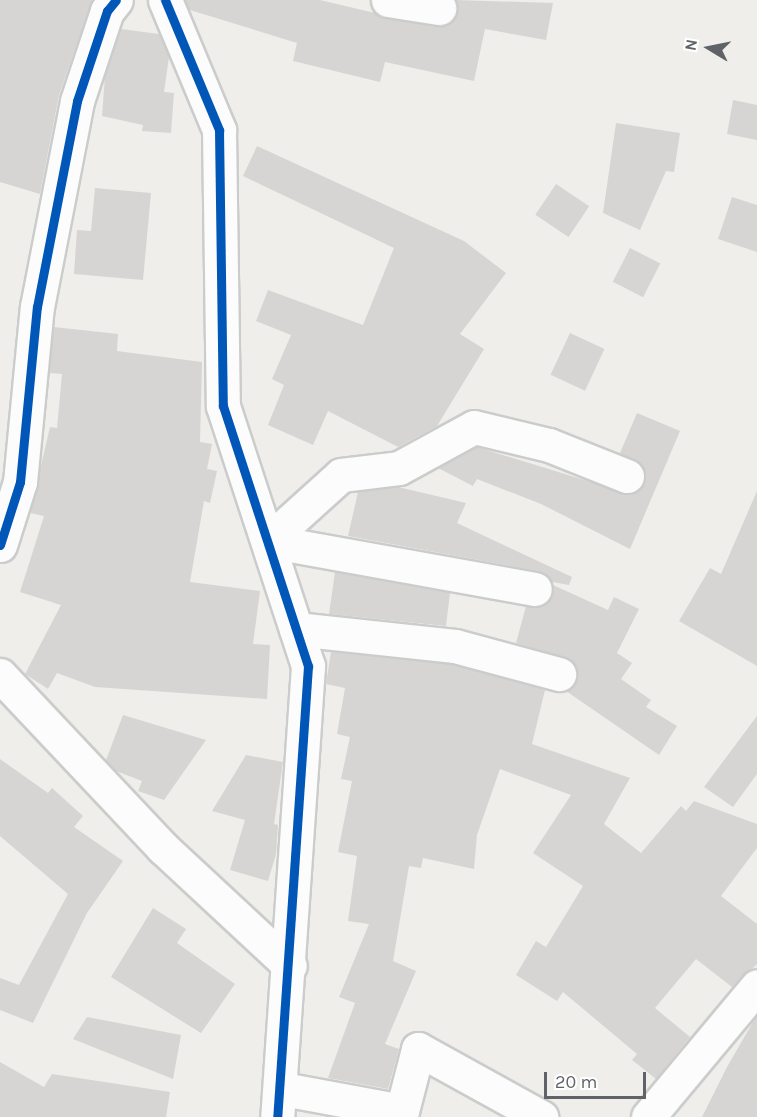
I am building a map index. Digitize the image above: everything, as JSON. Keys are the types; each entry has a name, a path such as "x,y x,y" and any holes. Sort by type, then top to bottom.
{"street":[{"path":"0,545 20,482 37,307 77,101 107,11 116,0"},
{"path":"165,0 219,130 224,406 308,666 280,1103 402,1112 418,1049 541,1117"},
{"path":"388,0 439,8"},
{"path":"268,541 341,475 399,468 474,427 549,445 627,476"},
{"path":"268,541 535,589"},
{"path":"296,629 455,646 559,674"},
{"path":"0,675 163,848 290,966"},
{"path":"648,1117 757,986"}],"building":[{"path":"0,0 92,0 59,95 40,194 0,182"},
{"path":"185,0 320,0 434,27 453,20 456,0 553,3 546,40 485,29 474,81 385,62 380,82 293,61 297,43 190,10"},
{"path":"121,29 159,34 169,57 164,92 174,93 171,133 142,131 143,125 102,116 105,76"},
{"path":"733,100 757,105 757,140 727,134"},
{"path":"616,123 680,133 674,172 666,171 640,230 603,213"},
{"path":"257,146 464,241 506,273 460,334 484,349 437,426 398,447 328,411 313,445 268,425 284,385 272,379 291,335 256,321 268,290 363,325 394,248 243,176"},
{"path":"556,184 589,206 568,237 535,215"},
{"path":"95,188 151,193 143,280 74,274 77,230 91,231"},
{"path":"732,197 757,205 757,252 718,239"},
{"path":"630,248 660,263 643,297 613,282"},
{"path":"54,327 118,334 117,351 202,362 200,442 212,444 207,469 217,471 210,503 204,501 190,582 260,591 253,644 270,645 267,699 95,687 57,673 48,689 25,674 61,605 20,592 44,516 30,513 50,427 57,428 62,374 49,373"},
{"path":"570,333 604,349 585,391 551,375"},
{"path":"637,413 680,431 630,549 541,504 477,479 473,486 438,468 477,447 630,494 644,483 646,474 641,464 620,453"},
{"path":"398,487 466,503 457,523 572,577 569,585 552,582 538,571 348,536 358,492"},
{"path":"757,491 757,666 679,621 710,568 721,574"},
{"path":"335,572 450,593 446,626 329,614"},
{"path":"553,585 608,610 614,597 639,609 617,653 632,663 621,679 651,700 646,707 677,726 659,755 566,691 577,678 572,660 516,643 526,606 549,602"},
{"path":"331,652 452,664 545,690 532,744 630,778 604,824 641,853 681,806 686,811 694,801 757,824 757,848 721,896 757,924 757,964 732,987 696,959 655,1008 690,1037 656,1079 632,1060 637,1054 563,992 557,1001 516,975 536,941 546,947 583,886 533,853 571,795 500,769 477,835 474,869 423,858 421,868 409,866 393,961 416,971 385,1044 399,1049 388,1089 328,1078 355,1003 339,997 369,924 348,921 357,856 338,852 352,781 341,779 350,737 337,734 345,688 326,684"},
{"path":"123,715 206,740 164,800 138,791 142,781 116,771 106,760"},
{"path":"757,716 757,774 733,807 704,787"},
{"path":"246,755 283,762 274,824 278,825 276,854 268,881 230,870 245,820 212,811"},
{"path":"0,759 48,793 52,788 83,816 74,827 123,861 87,913 33,1023 0,1010 0,978 19,985 68,894 0,836"},
{"path":"153,908 186,929 177,943 235,984 201,1033 111,977"},
{"path":"757,1015 757,1117 702,1117 727,1067"},
{"path":"87,1017 181,1035 173,1079 73,1039"},
{"path":"0,1062 44,1087 52,1074 170,1092 166,1117 0,1117"}],"cycle path":[{"path":"0,545 20,482 37,307 77,101 107,11 116,0"},
{"path":"165,0 219,130 223,406 308,666 277,1117"}]}
